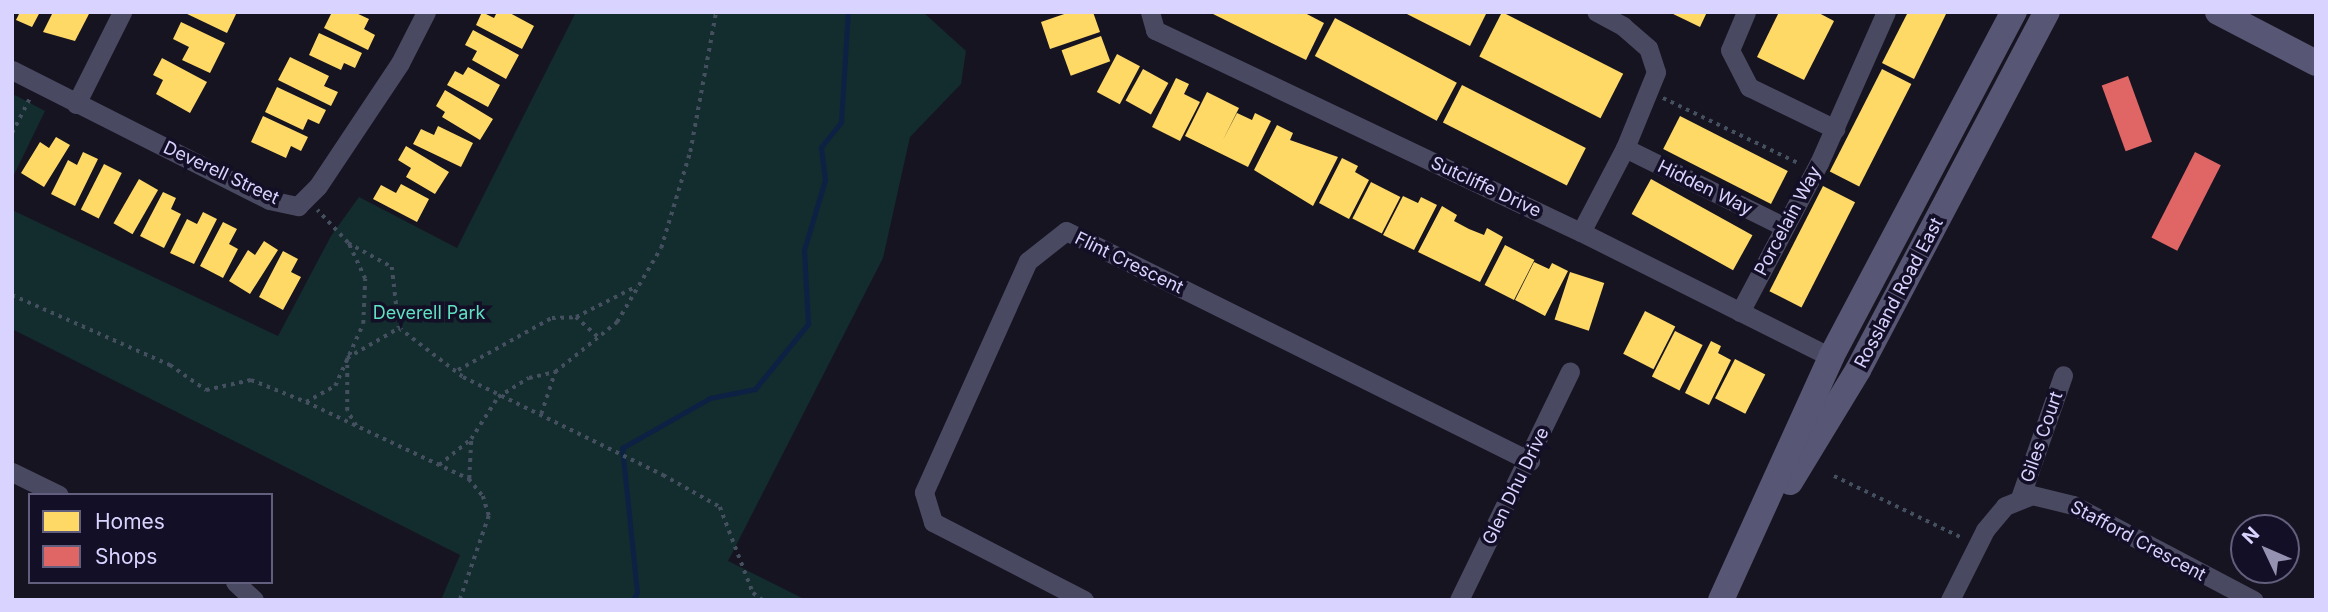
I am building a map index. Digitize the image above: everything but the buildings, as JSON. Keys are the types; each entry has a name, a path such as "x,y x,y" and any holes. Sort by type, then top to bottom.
{"main road":[{"name":"Rossland Road East","path":"1721,600 1831,357 2014,12"},
{"name":"Rossland Road East","path":"1738,567 1858,370 2047,12"},
{"path":"2218,12 2316,63"}],"street":[{"path":"76,104 122,12"},
{"name":"Deverell Street","path":"12,70 269,200 298,206 400,63 426,12"},
{"name":"Sutcliffe Drive","path":"1150,12 1155,30 1581,232 1831,357"},
{"path":"1581,232 1625,148 1656,72 1648,48 1626,19 1597,12"},
{"path":"1746,12 1730,50 1749,87 1835,129"},
{"name":"Porcelain Way","path":"1740,312 1815,171 1886,12"},
{"name":"Hidden Way","path":"1625,148 1785,227"},
{"name":"Flint Crescent","path":"1084,600 933,522 924,492 1028,261 1066,231 1531,461"},
{"name":"Glen Dhu Drive","path":"1460,600 1531,461 1570,371"},
{"name":"Giles Court","path":"2020,498 2063,375"},
{"path":"12,472 55,493"},
{"name":"Stafford Crescent","path":"2020,498 2032,495 2073,505 2253,600"},
{"path":"1951,600 1977,545 2005,506 2020,498"},
{"path":"237,584 254,600"}],"path":[{"path":"439,465 471,439 498,397 529,378 555,372 617,322 640,285 661,248 690,152 716,12"},
{"path":"12,133 37,83"},
{"path":"1648,91 1815,171"},
{"path":"306,198 348,243 365,279 363,324 334,386 306,402"},
{"path":"348,243 393,267 399,328 498,397 541,414 609,447 720,508 753,593 763,600"},
{"path":"458,370 552,318 576,317 640,285"},
{"path":"12,295 170,365 206,390 251,380 306,402 470,479 483,496 489,516 460,600"},
{"path":"576,317 599,338"},
{"path":"347,358 399,328"},
{"path":"347,358 347,411 356,426"},
{"path":"541,414 555,372"},
{"path":"470,479 471,439"},
{"path":"1834,476 1977,545"}],"green space":[{"name":"Deverell Park","path":"576,12 923,12 966,51 961,84 910,137 883,258 728,561 806,600 441,600 460,555 12,329 12,210 278,336 331,236 359,197 457,248"},
{"path":"15,95 45,111 12,179 12,101"}],"waterway":[{"path":"633,600 637,592 622,448 710,398 755,389 808,324 804,250 825,180 821,147 841,122 848,12"}]}
